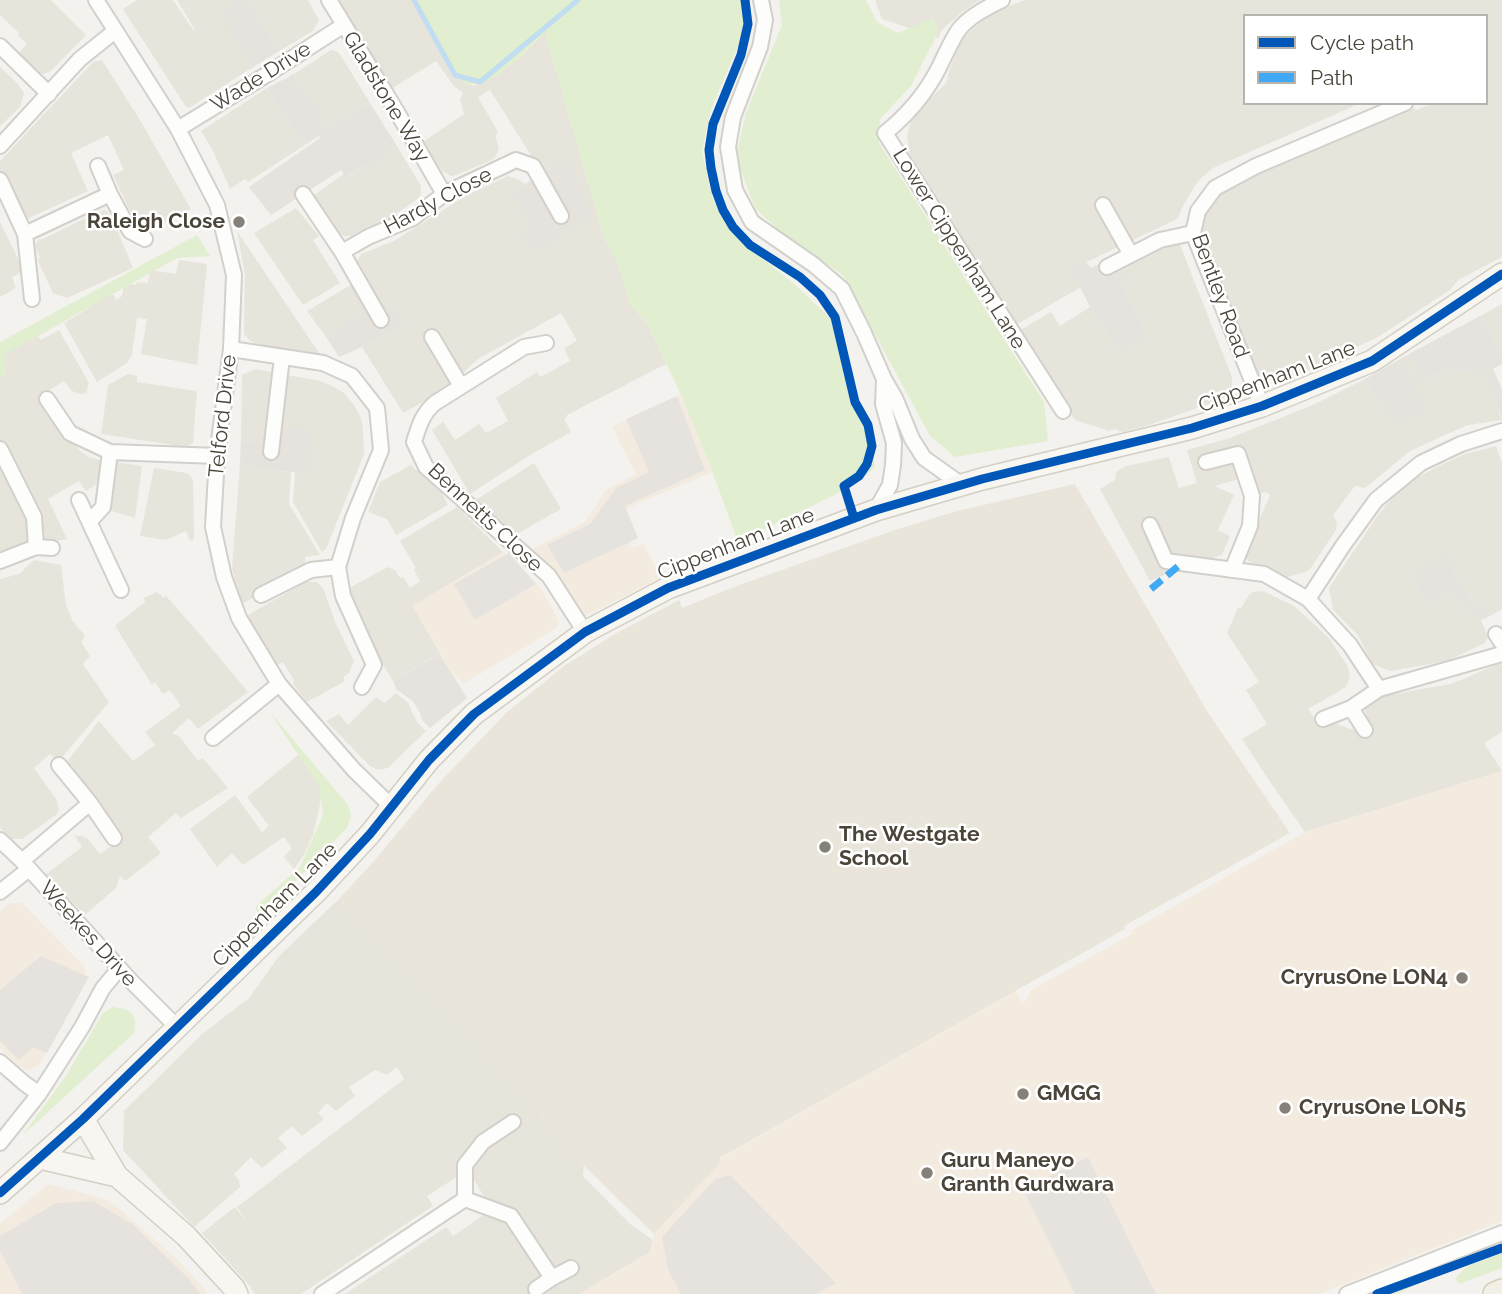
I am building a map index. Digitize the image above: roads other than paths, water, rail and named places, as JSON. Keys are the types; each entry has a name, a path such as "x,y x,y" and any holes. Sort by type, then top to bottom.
{"main road":[{"path":"1495,1294 1502,1291"}],"street":[{"name":"Telford Drive","path":"96,0 178,129 217,205 234,275 231,349 217,456 213,527 224,578 239,618 279,684 354,770 392,807"},
{"name":"Gladstone Way","path":"329,0 443,194"},
{"path":"761,0 765,20 760,47 733,117 728,147 735,190 752,222 814,265 842,289 912,439 924,458 962,485"},
{"name":"Lower Cippenham Lane","path":"1002,0 980,11 959,28 934,78 919,100 886,133 1063,411"},
{"name":"Wade Drive","path":"178,129 344,25"},
{"path":"0,146 80,59 115,31"},
{"path":"0,46 49,94"},
{"name":"Bentley Road","path":"1262,406 1193,233 1198,211 1215,188 1256,166 1400,105"},
{"name":"Hardy Close","path":"342,252 368,237 413,218 443,194 516,160 533,166 561,216"},
{"path":"98,166 130,231 145,239"},
{"path":"0,180 25,234 32,299"},
{"path":"25,234 110,194"},
{"path":"303,194 342,252 381,320"},
{"path":"1103,205 1130,253"},
{"path":"1107,267 1160,240 1193,233"},
{"name":"Cippenham Lane","path":"0,1193 83,1119 316,892 392,807 429,760 474,714 585,632 668,588 876,510 962,485 1192,428 1262,406 1372,361 1502,274"},
{"path":"432,337 461,386"},
{"name":"Bennetts Close","path":"546,343 524,347 435,402 420,420 414,442 426,467 549,576 585,632"},
{"path":"231,349 323,363 352,376 377,408 382,450 352,518 338,567 343,596 374,665 362,687"},
{"path":"271,452 282,358"},
{"path":"876,510 890,485 893,465 894,443 883,404 884,379"},
{"path":"47,399 69,433 110,452 217,456"},
{"path":"1308,599 1376,500 1421,463 1461,444 1502,431"},
{"path":"0,449 34,517 36,547"},
{"path":"90,521 103,508 110,452"},
{"path":"1206,462 1238,454 1252,496 1250,526 1233,570"},
{"path":"79,500 121,590"},
{"path":"1150,525 1166,561 1264,575 1308,599 1350,645 1379,689"},
{"path":"0,561 36,547 52,548"},
{"path":"261,595 311,570 338,567"},
{"path":"1323,719 1351,708 1379,689 1502,654"},
{"path":"213,738 279,684"},
{"path":"1351,708 1365,730"},
{"path":"59,765 114,838"},
{"path":"0,892 90,803"},
{"name":"Weekes Drive","path":"0,840 119,969 177,1027"},
{"path":"0,1143 39,1094 82,1027 103,988 119,969"},
{"path":"0,1062 39,1094"},
{"path":"83,1119 117,1176 186,1236 237,1294"},
{"path":"465,1199 465,1165 483,1142 513,1122"},
{"path":"40,1158 117,1176"},
{"path":"465,1199 511,1216 552,1278"},
{"path":"322,1294 465,1199"},
{"path":"1347,1294 1502,1233"},
{"path":"536,1289 571,1268"}],"waterway":[{"path":"414,0 455,75 480,82 578,0"}],"place":[{"name":"Raleigh Close","path":"239,222"},
{"name":"The Westgate School","path":"825,847"},
{"name":"CryrusOne LON4","path":"1462,978"},
{"name":"GMGG","path":"1023,1094"},
{"name":"CryrusOne LON5","path":"1285,1108"},
{"name":"Guru Maneyo Granth Gurdwara","path":"927,1173"}]}
